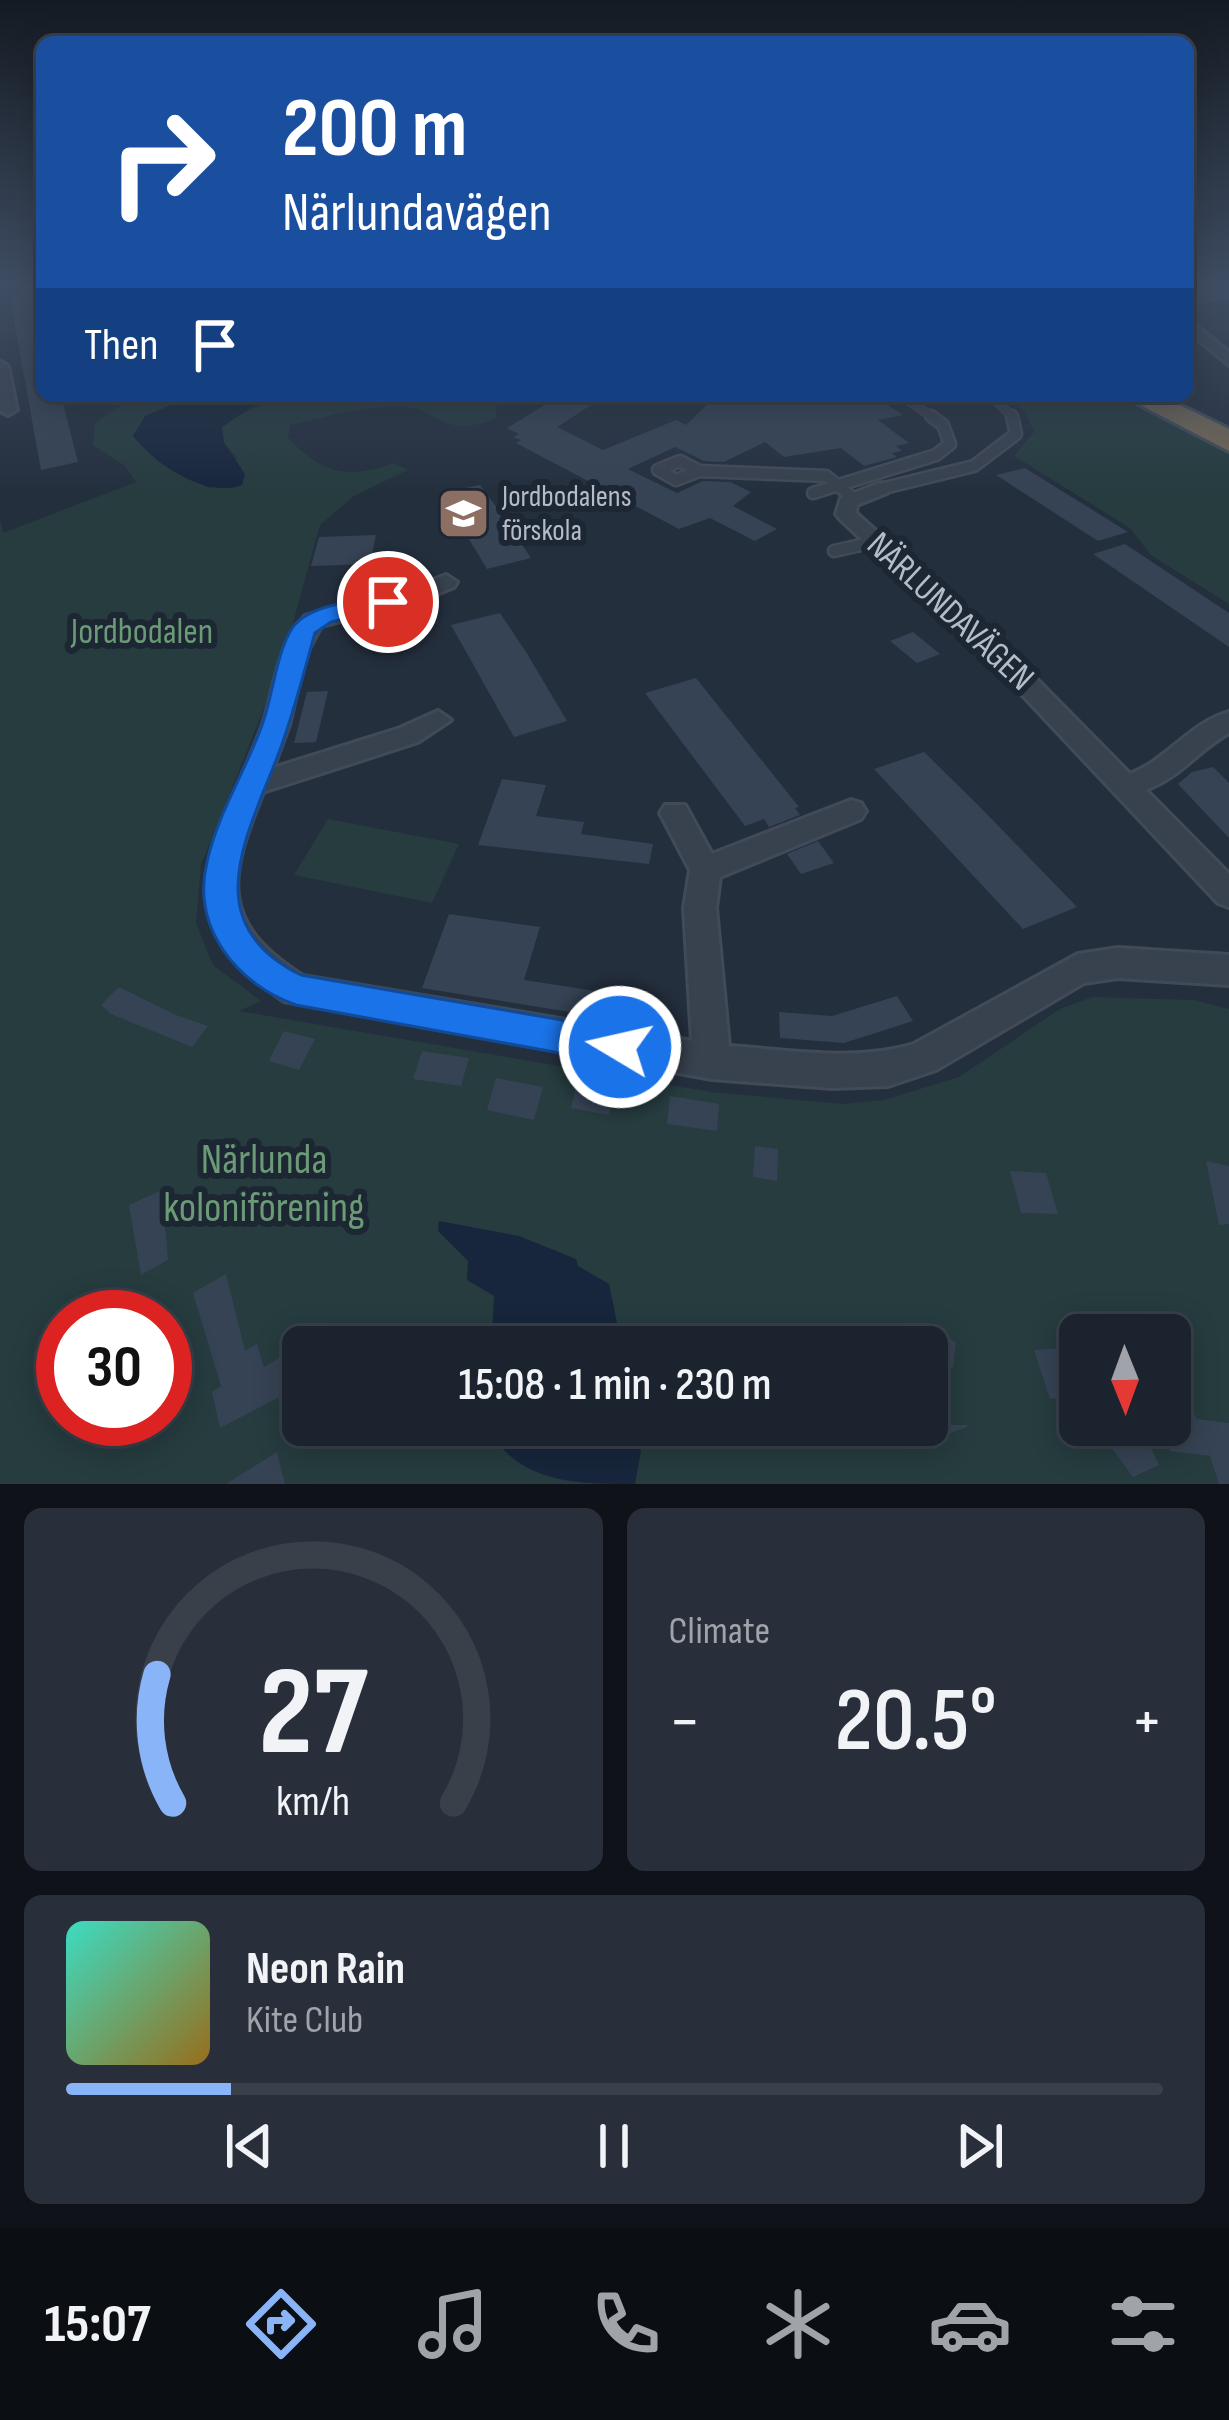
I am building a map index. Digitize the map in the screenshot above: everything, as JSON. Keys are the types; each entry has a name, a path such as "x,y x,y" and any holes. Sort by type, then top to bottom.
{"highway":[{"path":"1150,402 1229,441"},
{"path":"1192,402 1229,419"}],"street":[{"path":"0,366 8,410"},
{"name":"NÄRLUNDAVÄGEN","path":"880,489 854,499 843,510 993,649 1229,894"},
{"path":"446,581 308,625 226,846 222,905 236,947 266,975 333,999 712,1062 832,1071 888,1069 923,1058 1078,969 1118,963 1229,970"},
{"path":"251,785 409,735 438,720"},
{"path":"1129,785 1166,770 1202,736 1229,721"},
{"path":"705,869 850,811"},
{"path":"675,813 705,869 700,908 712,1062"}],"lane":[{"path":"813,494 834,483 919,463 950,444 943,425 910,402"},
{"name":"NÄRLUNDAVÄGEN","path":"880,489 981,462 1004,450 1016,434 1016,421 997,402"},
{"path":"699,472 826,476 854,499"},
{"path":"834,551 874,542"}],"green space":[{"name":"Närlunda koloniförening","path":"134,402 179,402 145,416 133,436 159,462 211,489 237,458 224,443 221,428 247,411 277,402 497,402 495,419 477,425 452,425 417,409 391,407 290,425 288,438 325,466 349,472 394,463 408,470 354,496 320,525 281,666 201,865 196,923 213,965 261,1001 239,1011 711,1092 843,1104 884,1100 959,1077 1060,1009 1092,997 1194,1000 1229,1009 1229,1484 0,1484 0,519 3,533 136,482 125,466 93,445 95,424 116,408"},
{"path":"1013,402 1131,402 1229,451 1229,604 1151,555 1130,528 1014,456 1034,432 1026,414"},
{"path":"328,819 459,844 432,903 294,875"}],"water":[{"path":"179,402 263,402 222,427 224,443 245,474 242,485 228,488 197,483 154,457 133,436 145,416"},
{"path":"439,1221 519,1236 576,1259 578,1266 609,1284 618,1326 492,1326 494,1296 467,1280 468,1261 438,1231"},
{"path":"501,1446 638,1446 641,1451 635,1484 550,1477 514,1459"}],"building":[{"path":"20,354 36,354 36,402 63,402 78,462 41,470"},
{"path":"549,402 596,402 557,427 603,450 676,420 686,425 710,402 883,402 903,415 878,420 909,443 896,446 902,451 892,453 897,457 864,466 841,448 784,457 765,442 724,462 704,461 675,447 628,469 677,493 703,481 730,482 751,492 733,506 777,529 755,541 710,518 679,529 516,443 521,440 513,437 519,434 507,428"},
{"path":"1025,468 1128,532 1098,541 996,475"},
{"path":"480,485 531,558 487,569 441,493"},
{"path":"376,535 370,564 311,566 319,537"},
{"path":"1125,544 1229,613 1229,647 1093,554"},
{"path":"500,613 567,721 514,737 451,625"},
{"path":"913,632 940,654 917,663 890,641"},
{"path":"696,678 799,807 795,808 800,815 769,827 764,819 745,826 645,693"},
{"path":"328,691 316,742 294,743 307,692"},
{"path":"924,752 1077,907 1023,929 874,769"},
{"path":"1213,767 1229,783 1229,838 1178,784 1192,772"},
{"path":"502,779 546,785 536,816 584,822 581,834 653,844 649,864 478,845"},
{"path":"818,841 834,863 801,874 787,854"},
{"path":"449,914 540,927 524,980 648,999 644,1024 422,988"},
{"path":"119,987 208,1026 192,1047 111,1014 101,1005"},
{"path":"897,996 913,1021 844,1043 780,1038 779,1012 832,1016"},
{"path":"284,1031 315,1039 299,1070 269,1061"},
{"path":"422,1051 469,1058 461,1086 413,1079"},
{"path":"578,1077 615,1084 609,1115 571,1108"},
{"path":"496,1078 543,1087 534,1120 487,1110"},
{"path":"670,1096 719,1104 717,1131 667,1124"},
{"path":"755,1146 778,1149 777,1181 753,1177"},
{"path":"1206,1161 1229,1166 1229,1224 1219,1225"},
{"path":"1010,1171 1046,1173 1058,1214 1021,1213"},
{"path":"162,1190 168,1260 141,1275 129,1205"},
{"path":"226,1274 245,1351 257,1344 264,1367 279,1358 282,1368 282,1396 220,1428 212,1392 221,1386 193,1293"},
{"path":"948,1338 956,1342 953,1368 948,1366"},
{"path":"1059,1349 1059,1398 1050,1399 1034,1350"},
{"path":"1191,1401 1196,1419 1229,1423 1229,1484 1219,1484 1210,1456 1170,1451 1170,1446 1191,1446"},
{"path":"948,1425 967,1427 948,1434"},
{"path":"1110,1446 1150,1446 1159,1465 1133,1477"},
{"path":"277,1452 285,1484 226,1484"}],"place":[{"name":"Jordbodalens förskola","path":"463,514"}],"route":[{"path":"388,602 313,621 298,643 277,722 222,863 222,905 236,947 266,975 296,990 620,1047"}],"park label":[{"name":"Jordbodalen","path":"142,632"}]}
